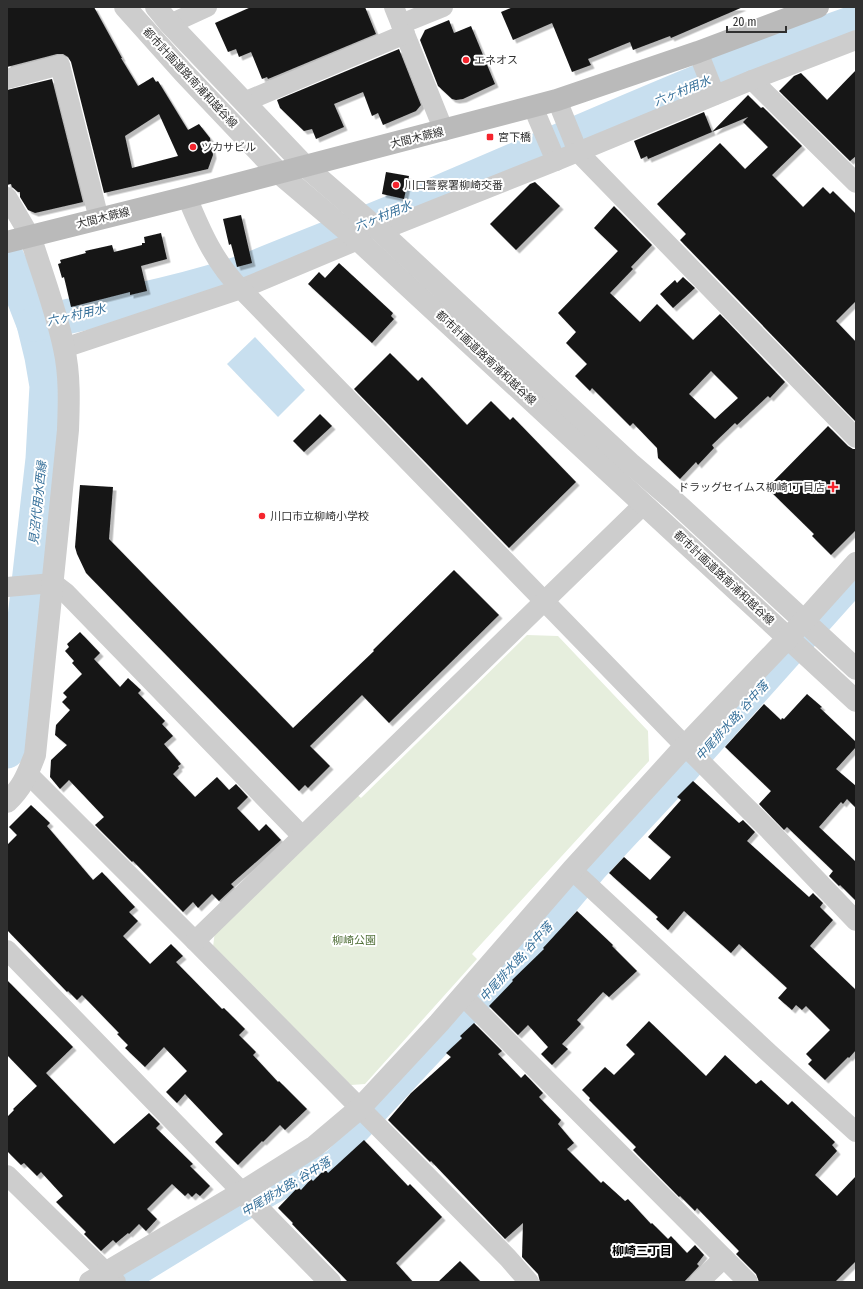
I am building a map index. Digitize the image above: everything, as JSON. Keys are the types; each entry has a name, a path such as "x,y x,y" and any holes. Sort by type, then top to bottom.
{"main road":[{"name":"大間木蕨線","path":"17,240 533,107 698,52 818,7"}],"street":[{"name":"都市計画道路南浦和越谷線","path":"126,7 184,72 279,173 358,240 856,701"},
{"name":"都市計画道路南浦和越谷線","path":"156,7 170,24 306,166 380,231 630,463 674,501 856,669"},
{"path":"170,24 207,7"},
{"path":"244,102 400,22 443,7"},
{"path":"400,22 444,131"},
{"path":"380,231 556,161 752,80 856,40"},
{"path":"698,52 715,95"},
{"path":"7,79 60,65 100,219"},
{"path":"752,80 856,183"},
{"path":"557,100 578,152 856,438"},
{"path":"533,107 556,161"},
{"path":"7,197 17,240 59,328 69,397 68,430 50,583 35,755 28,774 18,792 7,802"},
{"path":"187,197 211,251 233,281 856,921"},
{"path":"59,328 233,281 358,240"},
{"path":"195,941 644,504"},
{"path":"7,1175 104,1279 315,1146 360,1108 463,996 572,870 694,755 812,628 856,563"},
{"path":"7,587 50,583 66,593 302,836"},
{"path":"28,774 508,1258 529,1282"},
{"path":"572,870 764,1049 856,1132"},
{"path":"7,950 330,1282"},
{"path":"463,996 748,1282"},
{"path":"699,1282 724,1258"}],"green space":[{"name":"柳崎公園","path":"527,635 558,636 648,731 649,761 472,954 477,959 365,1084 351,1085 213,947 215,931 355,793 361,798"}],"water":[{"path":"255,337 305,390 278,417 227,364"}],"building":[{"path":"7,7 94,7 121,58 138,86 153,77 156,82 158,81 188,130 199,124 210,138 213,155 208,169 104,193 71,62 68,57 63,54 57,54 7,67","holes":["159,114 178,156 132,168 125,136"]},
{"path":"251,7 365,7 376,34 268,79 267,77 262,79 251,52 239,57 236,49 228,52 215,23"},
{"path":"513,7 743,7 671,38 670,36 633,50 630,42 588,59 591,65 572,72 552,23 513,40 501,12"},
{"path":"449,20 454,33 471,26 495,84 463,99 456,100 452,99 438,86 420,40 425,30"},
{"path":"399,49 421,105 416,111 383,125 378,113 372,116 363,92 334,104 344,127 316,139 312,129 304,131 280,108 277,100"},
{"path":"856,70 856,156 850,161 779,91 794,76 801,73 827,100"},
{"path":"52,79 83,202 35,213 28,210 20,197 20,192 12,187 11,184 7,185 7,90"},
{"path":"748,95 761,108 763,107 802,146 772,175 803,207 823,187 830,194 833,191 856,214 856,301 836,321 856,342 856,422 680,240 686,234 657,204 720,143 745,169 768,147 743,122 748,117 712,132"},
{"path":"704,112 712,132 648,159 647,156 641,159 634,141"},
{"path":"386,172 409,176 404,199 382,194"},
{"path":"535,182 560,206 516,250 490,224 530,184"},
{"path":"614,206 652,245 631,267 633,269 610,293 640,322 657,304 693,340 720,314 785,382 770,398 768,396 737,425 735,423 712,445 714,448 698,465 696,462 680,479 658,458 657,448 633,423 630,426 592,388 590,391 575,376 587,364 566,343 576,332 558,313 618,251 594,228","holes":["711,371 738,398 715,419 689,394"]},
{"path":"241,215 252,263 237,267 231,244 229,245 223,219"},
{"path":"161,233 167,259 141,266 147,291 130,295 130,292 71,307 64,277 62,278 58,264 61,263 60,260 86,253 85,251 112,245 114,252 142,245 142,243 145,243 144,237"},
{"path":"339,263 393,313 391,316 394,319 372,343 308,284 319,272 325,278"},
{"path":"683,277 695,288 673,308 660,294 675,280 677,283"},
{"path":"390,353 418,381 422,377 467,425 491,401 510,420 513,417 576,482 509,548 354,389"},
{"path":"320,414 332,426 304,452 293,441"},
{"path":"828,426 848,446 856,449 856,530 831,555 812,536 814,534 767,488"},
{"path":"80,485 113,487 109,539 293,728 374,651 373,650 454,570 499,615 389,723 362,695 310,746 330,766 308,788 305,785 299,791 86,573 75,547"},
{"path":"80,632 100,653 94,659 120,687 128,678 141,690 138,693 165,721 162,724 173,736 164,744 181,764 173,774 195,797 217,777 229,790 236,784 248,797 237,808 259,831 266,824 281,840 231,884 234,887 219,901 212,894 198,908 193,902 183,912 95,825 104,817 69,780 60,789 50,777 51,760 67,745 55,735 56,725 70,710 62,702 67,697 63,693 82,674 72,663 74,661 65,651 69,647 67,644"},
{"path":"807,694 822,707 820,708 856,742 856,747 836,769 856,786 856,808 847,799 843,804 841,802 819,827 856,862 856,901 829,876 833,871 787,827 784,830 759,804 771,791 725,747 764,704 781,720 782,718 784,719"},
{"path":"693,781 739,823 743,820 755,832 747,841 809,897 813,893 823,903 820,907 833,920 810,946 856,990 856,1050 825,1080 808,1064 812,1060 806,1054 830,1030 806,1006 802,1010 796,1005 792,1010 778,998 787,988 739,944 731,953 684,911 668,930 656,919 658,917 609,873 624,857 650,880 671,857 648,837 681,800 677,797"},
{"path":"31,805 50,823 47,826 93,880 102,872 135,907 129,912 138,921 123,936 150,964 171,944 183,956 176,962 222,1009 224,1008 245,1029 239,1035 256,1052 253,1055 278,1082 279,1081 307,1109 285,1130 280,1125 238,1165 215,1142 223,1134 185,1094 177,1103 166,1092 187,1071 164,1047 145,1067 125,1048 128,1045 117,1034 119,1033 82,995 77,1000 68,991 67,992 7,930 7,845 17,835 9,827"},
{"path":"577,911 613,945 612,946 637,971 609,997 603,992 577,1020 581,1024 562,1044 568,1049 552,1065 541,1054 548,1047 528,1025 518,1035 489,1006 513,981 512,980 544,949 543,948"},
{"path":"7,980 73,1047 46,1073 114,1144 149,1113 160,1124 156,1128 193,1164 190,1166 210,1186 200,1196 196,1193 192,1197 188,1193 185,1196 172,1184 147,1209 157,1219 146,1231 139,1224 129,1234 128,1233 116,1243 113,1240 101,1251 84,1234 86,1232 56,1202 63,1196 41,1172 37,1176 24,1163 21,1165 7,1151 7,1117 14,1110 13,1109 37,1086 7,1055"},
{"path":"649,1021 706,1076 725,1055 756,1084 761,1080 788,1105 792,1101 835,1142 832,1145 837,1151 815,1175 837,1196 856,1176 856,1261 835,1282 759,1282 756,1274 736,1254 739,1251 697,1208 695,1211 680,1196 679,1197 633,1150 636,1147 589,1100 590,1098 582,1090 605,1067 614,1075 635,1054 626,1045"},
{"path":"474,1023 502,1051 498,1054 521,1078 525,1074 543,1093 539,1097 561,1120 558,1124 574,1143 567,1149 601,1183 603,1181 625,1201 628,1199 651,1224 652,1223 668,1239 671,1236 687,1253 695,1245 704,1255 697,1264 699,1266 684,1282 540,1282 538,1274 522,1257 523,1223 505,1239 431,1161 430,1162 388,1120 411,1093 451,1057 446,1053 462,1038 460,1036"},
{"path":"364,1140 408,1186 410,1184 442,1217 396,1263 413,1282 348,1282 278,1208 298,1187 301,1190 311,1179 313,1181 325,1169 328,1173"},
{"path":"460,1261 481,1282 438,1282"}],"waterway":[{"name":"六ヶ村用水","path":"34,324 168,294 247,271 395,212 700,82 856,22"},
{"name":"見沼代用水西縁","path":"7,258 34,324 47,386 43,459 24,627 15,729 7,751"},
{"name":"中尾排水路; 谷中落","path":"127,1282 238,1214 334,1159 534,945 597,870 681,780 856,584"}],"place":[{"name":"エネオス","path":"466,60"},
{"name":"宮下橋","path":"490,137"},
{"name":"ツカサビル","path":"193,147"},
{"name":"川口警察署柳崎交番","path":"396,185"},
{"name":"ドラッグセイムス柳崎1丁目店","path":"833,487"},
{"name":"川口市立柳崎小学校","path":"262,516"}],"district":[{"name":"柳崎三丁目","path":"642,1251"}]}
